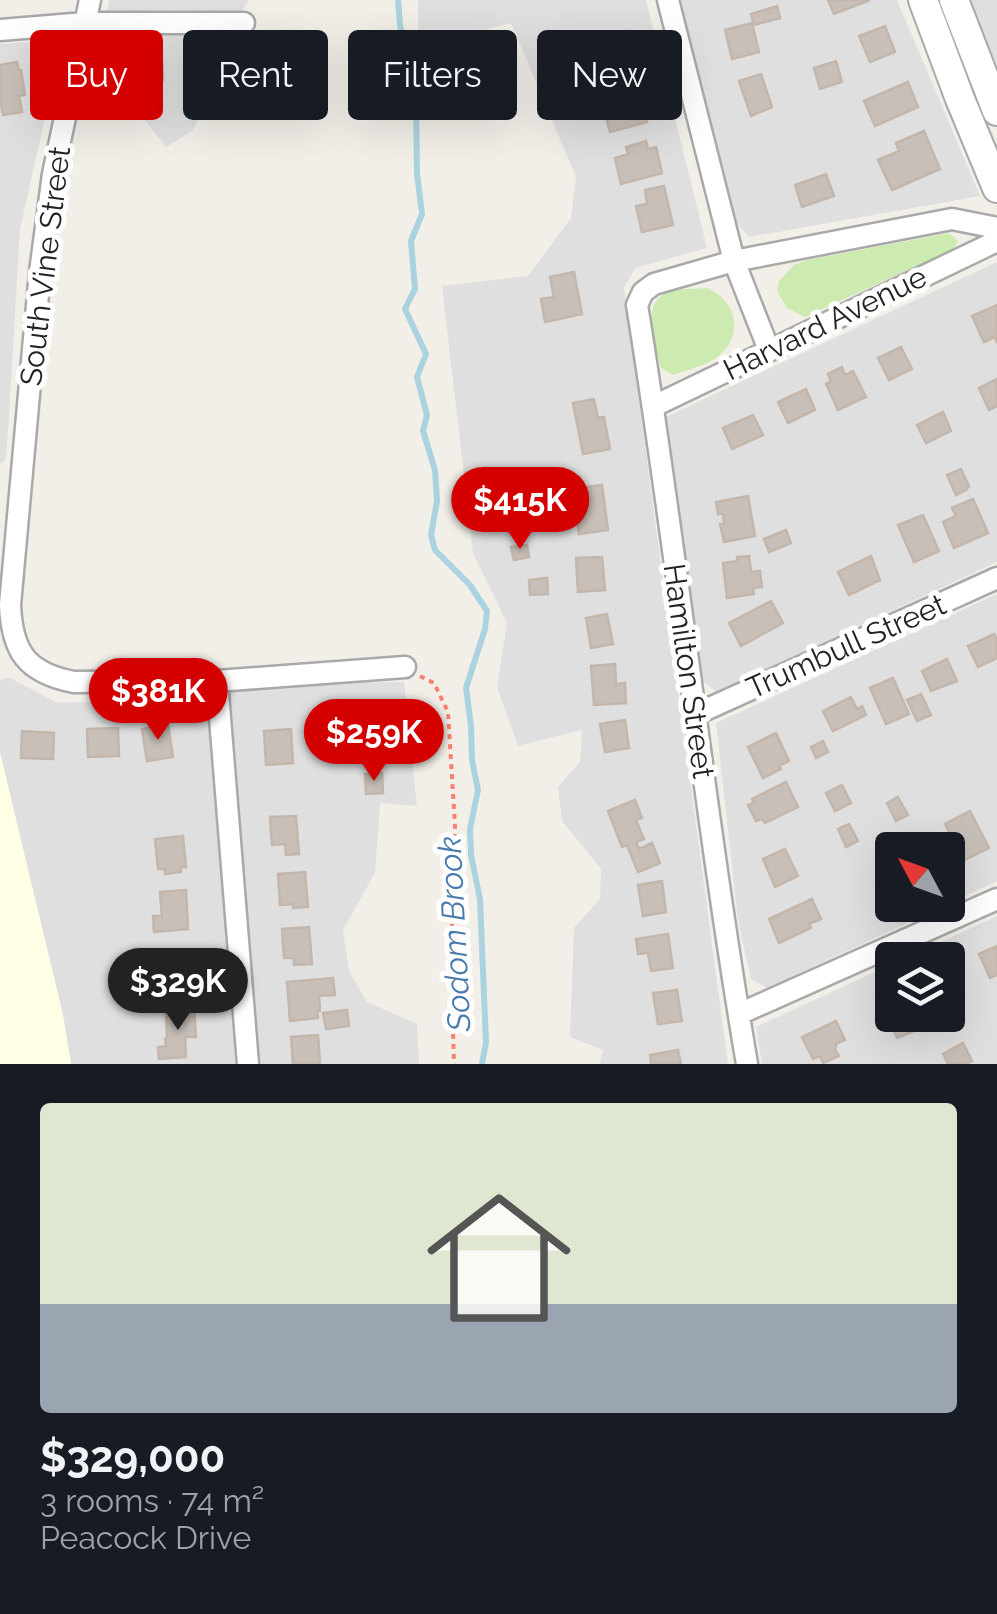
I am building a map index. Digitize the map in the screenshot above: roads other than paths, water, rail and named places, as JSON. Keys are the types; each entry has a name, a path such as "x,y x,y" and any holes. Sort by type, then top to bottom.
{"street":[{"name":"South Vine Street","path":"90,0 53,174 9,501 11,630 19,652 38,670 54,678 74,682 217,681"},
{"path":"668,0 734,261 769,350"},
{"path":"923,0 997,188"},
{"path":"954,0 997,111"},
{"path":"0,30 85,24 244,23"},
{"name":"Harvard Avenue","path":"654,284 734,261 952,219 997,228"},
{"name":"Harvard Avenue","path":"654,406 997,241"},
{"name":"Hamilton Street","path":"654,284 643,292 637,305 747,1064"},
{"name":"Trumbull Street","path":"694,715 997,578"},
{"path":"248,1064 217,681 405,667"},
{"path":"738,1014 997,900"}],"waterway":[{"name":"Sodom Brook","path":"398,0 416,94 422,214 411,241 415,289 405,309 426,354 417,377 427,415 423,431 435,470 437,501 431,535 435,550 470,585 487,611 466,688 478,790 470,829 480,899 486,1042 482,1064"}]}
